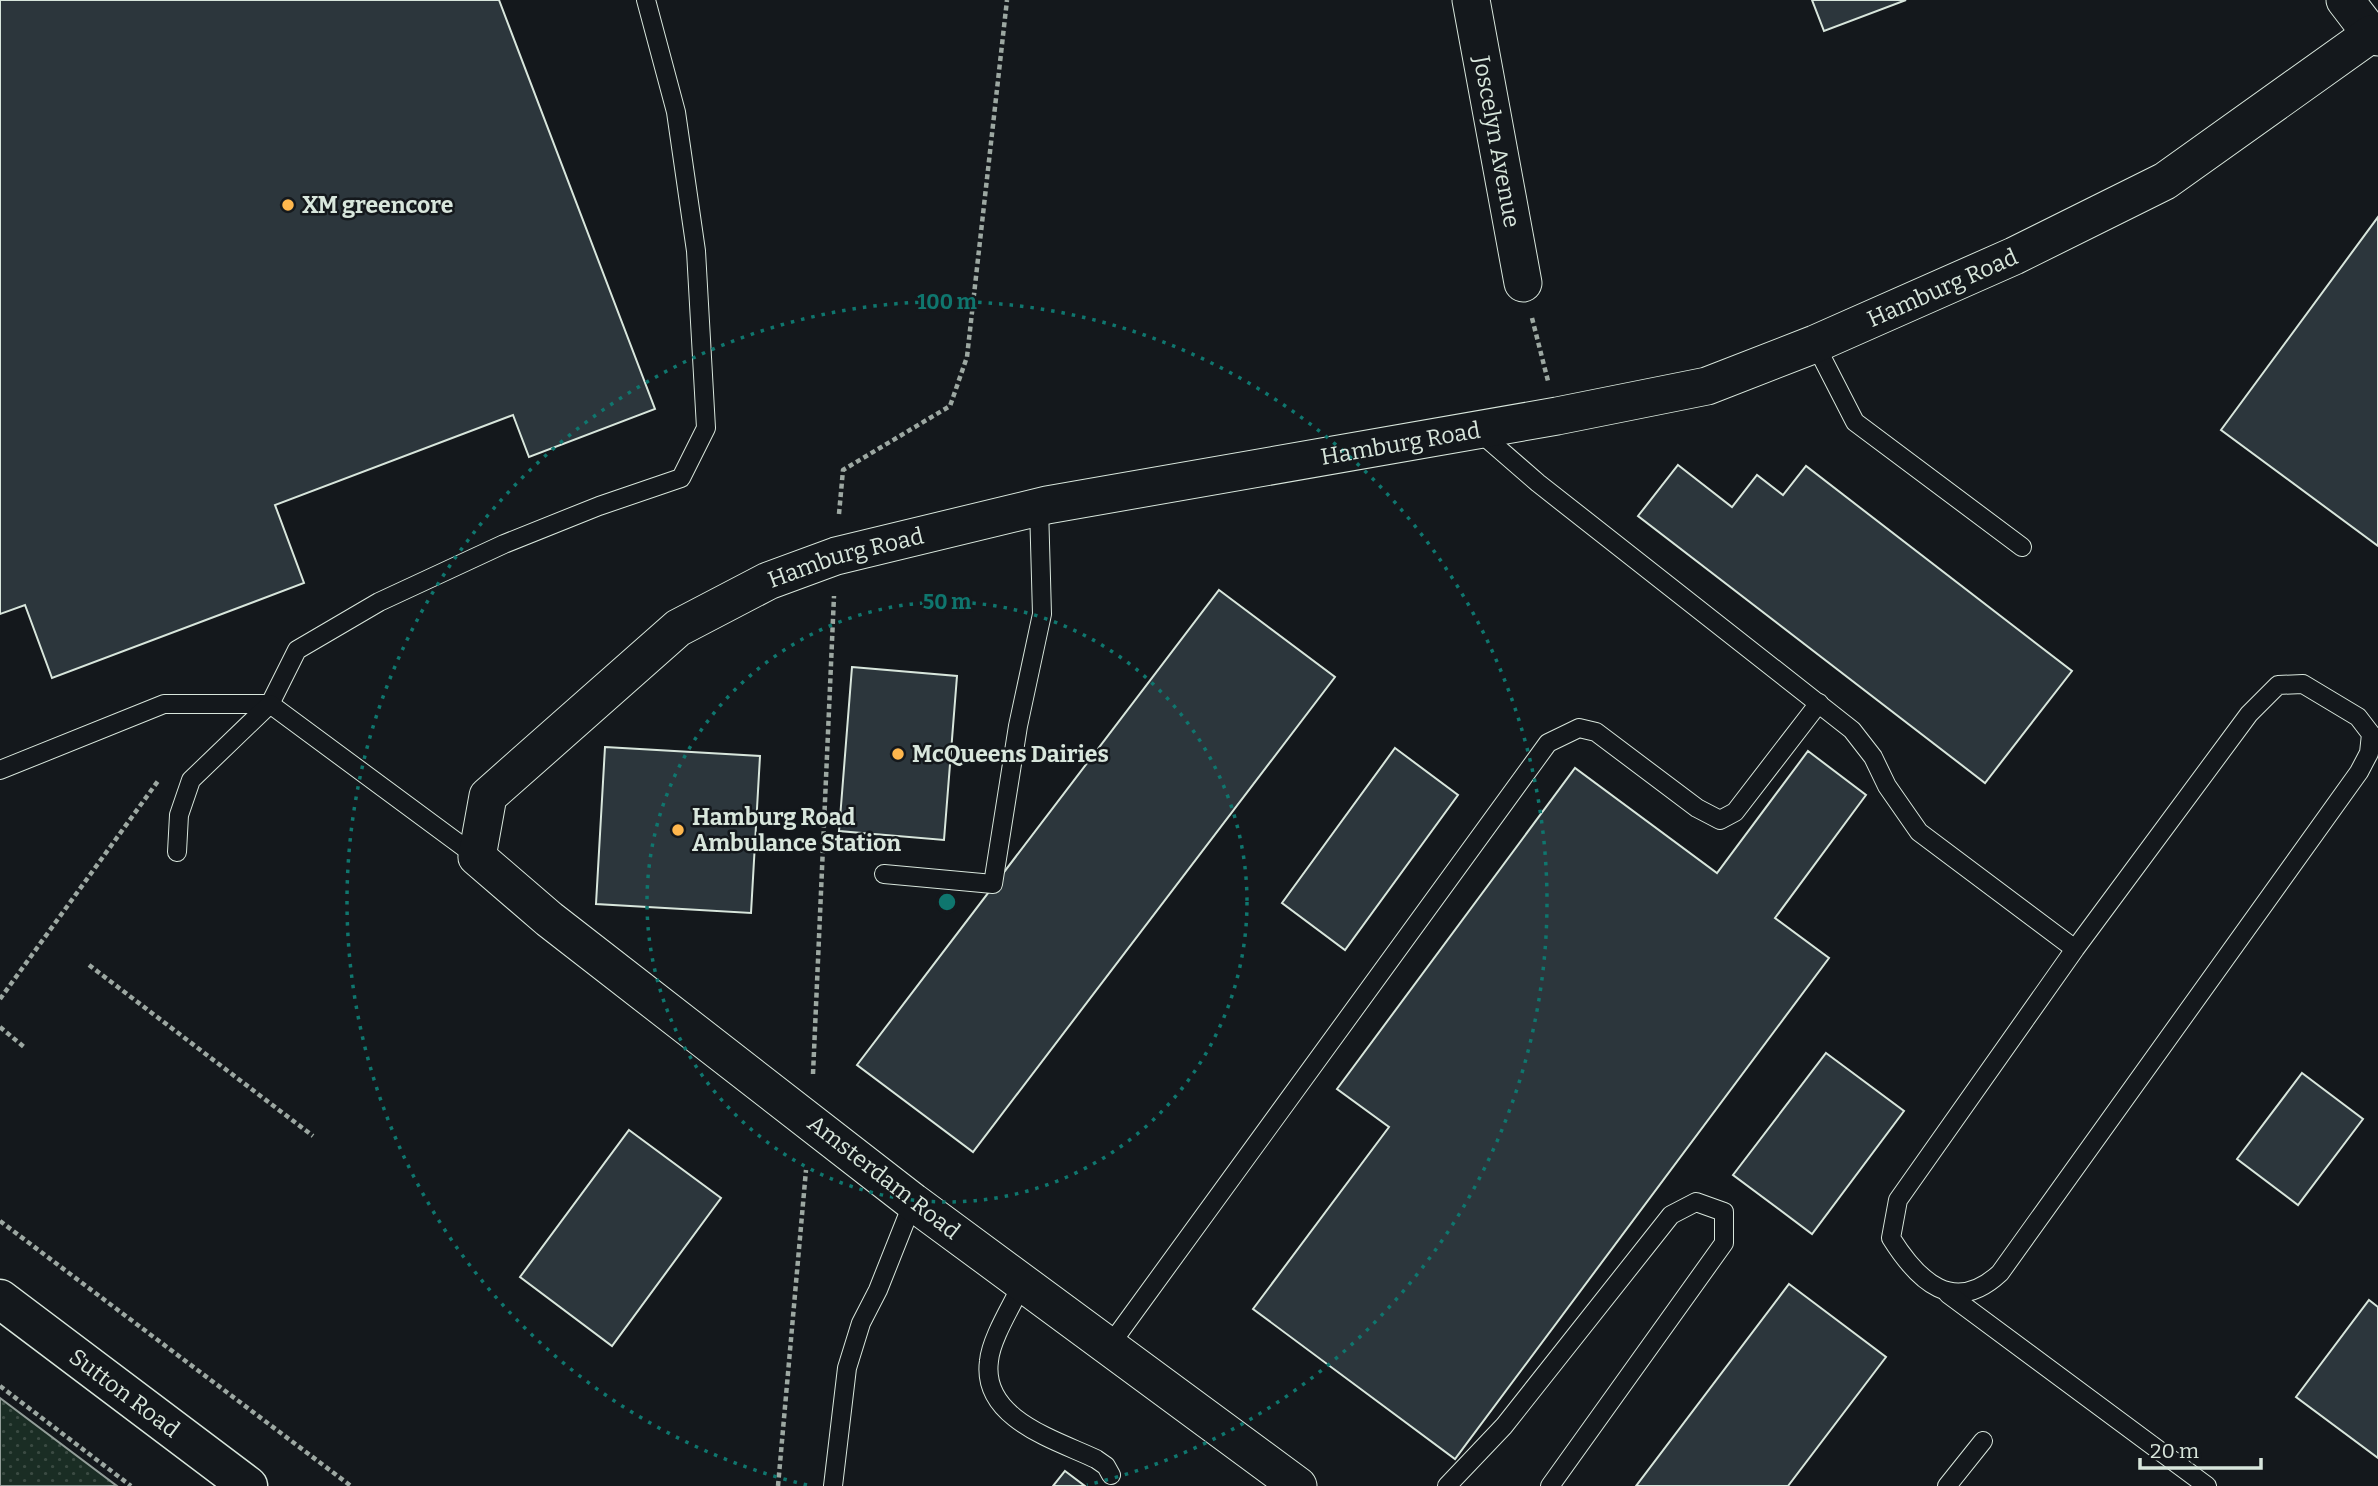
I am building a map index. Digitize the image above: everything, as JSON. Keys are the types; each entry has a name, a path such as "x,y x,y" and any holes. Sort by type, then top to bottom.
{"street":[{"path":"2345,0 2375,36"},
{"name":"Joscelyn Avenue","path":"1479,2 1523,283"},
{"name":"Hamburg Road","path":"477,858 488,796 678,628 768,581 836,556 1039,507 1557,416 1706,386 1815,344 2014,256 2165,181 2375,36"},
{"name":"Amsterdam Road","path":"477,858 559,928 913,1202 1298,1486"},
{"name":"Sutton Road","path":"0,1299 248,1486"}],"lane":[{"path":"177,852 179,815 191,780 270,704 297,650 379,602 504,544 599,506 681,478 706,428 696,251 676,112 646,0"},
{"path":"1815,344 1855,422 2022,547"},
{"path":"1477,430 1538,483 1852,730 1873,757 1887,786 1919,832 2075,950"},
{"path":"884,874 993,884 1018,726 1042,614 1039,507"},
{"path":"1945,1292 1966,1294 1987,1285 2008,1262 2359,772 2369,753 2371,734 2358,717 2303,684 2278,685 2249,714 2075,950 1898,1200 1891,1238 1908,1264 1945,1292 2207,1486"},
{"path":"1110,1345 1548,743 1579,728 1596,732 1697,808 1720,820 1735,812 1818,703"},
{"path":"0,770 164,704 270,704 477,858"},
{"path":"833,1486 846,1368 861,1322 878,1290 913,1202"},
{"path":"1447,1486 1504,1426 1671,1215 1696,1202 1724,1212 1724,1243 1550,1486"},
{"path":"1023,1282 988,1360 990,1383 1018,1422 1096,1459 1106,1466 1111,1475"},
{"path":"1947,1486 1983,1441"}],"path":[{"path":"778,1486 811,1121 836,556 843,470 950,406 967,357 1007,0"},
{"path":"1523,283 1557,416"},
{"path":"0,999 170,764 191,780"},
{"path":"89,965 313,1136"},
{"path":"0,1027 24,1046"},
{"path":"0,1221 351,1486"},
{"path":"0,1386 131,1486"}],"green space":[{"path":"0,1398 117,1486 0,1486"}],"building":[{"name":"XM greencore","path":"0,0 499,0 655,409 529,457 513,415 275,505 304,583 52,678 25,605 0,614"},
{"path":"1812,0 1906,0 1824,31"},
{"path":"2378,217 2378,546 2221,430"},
{"path":"1678,465 1732,507 1757,475 1783,495 1806,466 2072,671 1985,783 1638,516"},
{"path":"1219,590 1335,677 973,1152 857,1065"},
{"name":"McQueens Dairies","path":"852,667 957,676 944,840 839,831"},
{"name":"Hamburg Road Ambulance Station","path":"605,747 760,756 751,913 596,904"},
{"path":"1395,748 1458,795 1345,950 1282,903"},
{"path":"1808,751 1866,795 1775,918 1829,958 1455,1459 1253,1309 1389,1127 1337,1089 1575,768 1717,873"},
{"path":"1826,1053 1904,1111 1812,1234 1733,1175"},
{"path":"2302,1073 2363,1119 2298,1205 2237,1159"},
{"path":"629,1130 721,1198 612,1346 520,1277"},
{"path":"1789,1284 1886,1357 1788,1486 1636,1486"},
{"path":"2369,1300 2378,1307 2378,1458 2296,1397"},
{"path":"1065,1471 1085,1486 1053,1486"}],"place":[{"name":"XM greencore","path":"288,205"},
{"name":"McQueens Dairies","path":"898,754"},
{"name":"Hamburg Road Ambulance Station","path":"678,830"}]}
